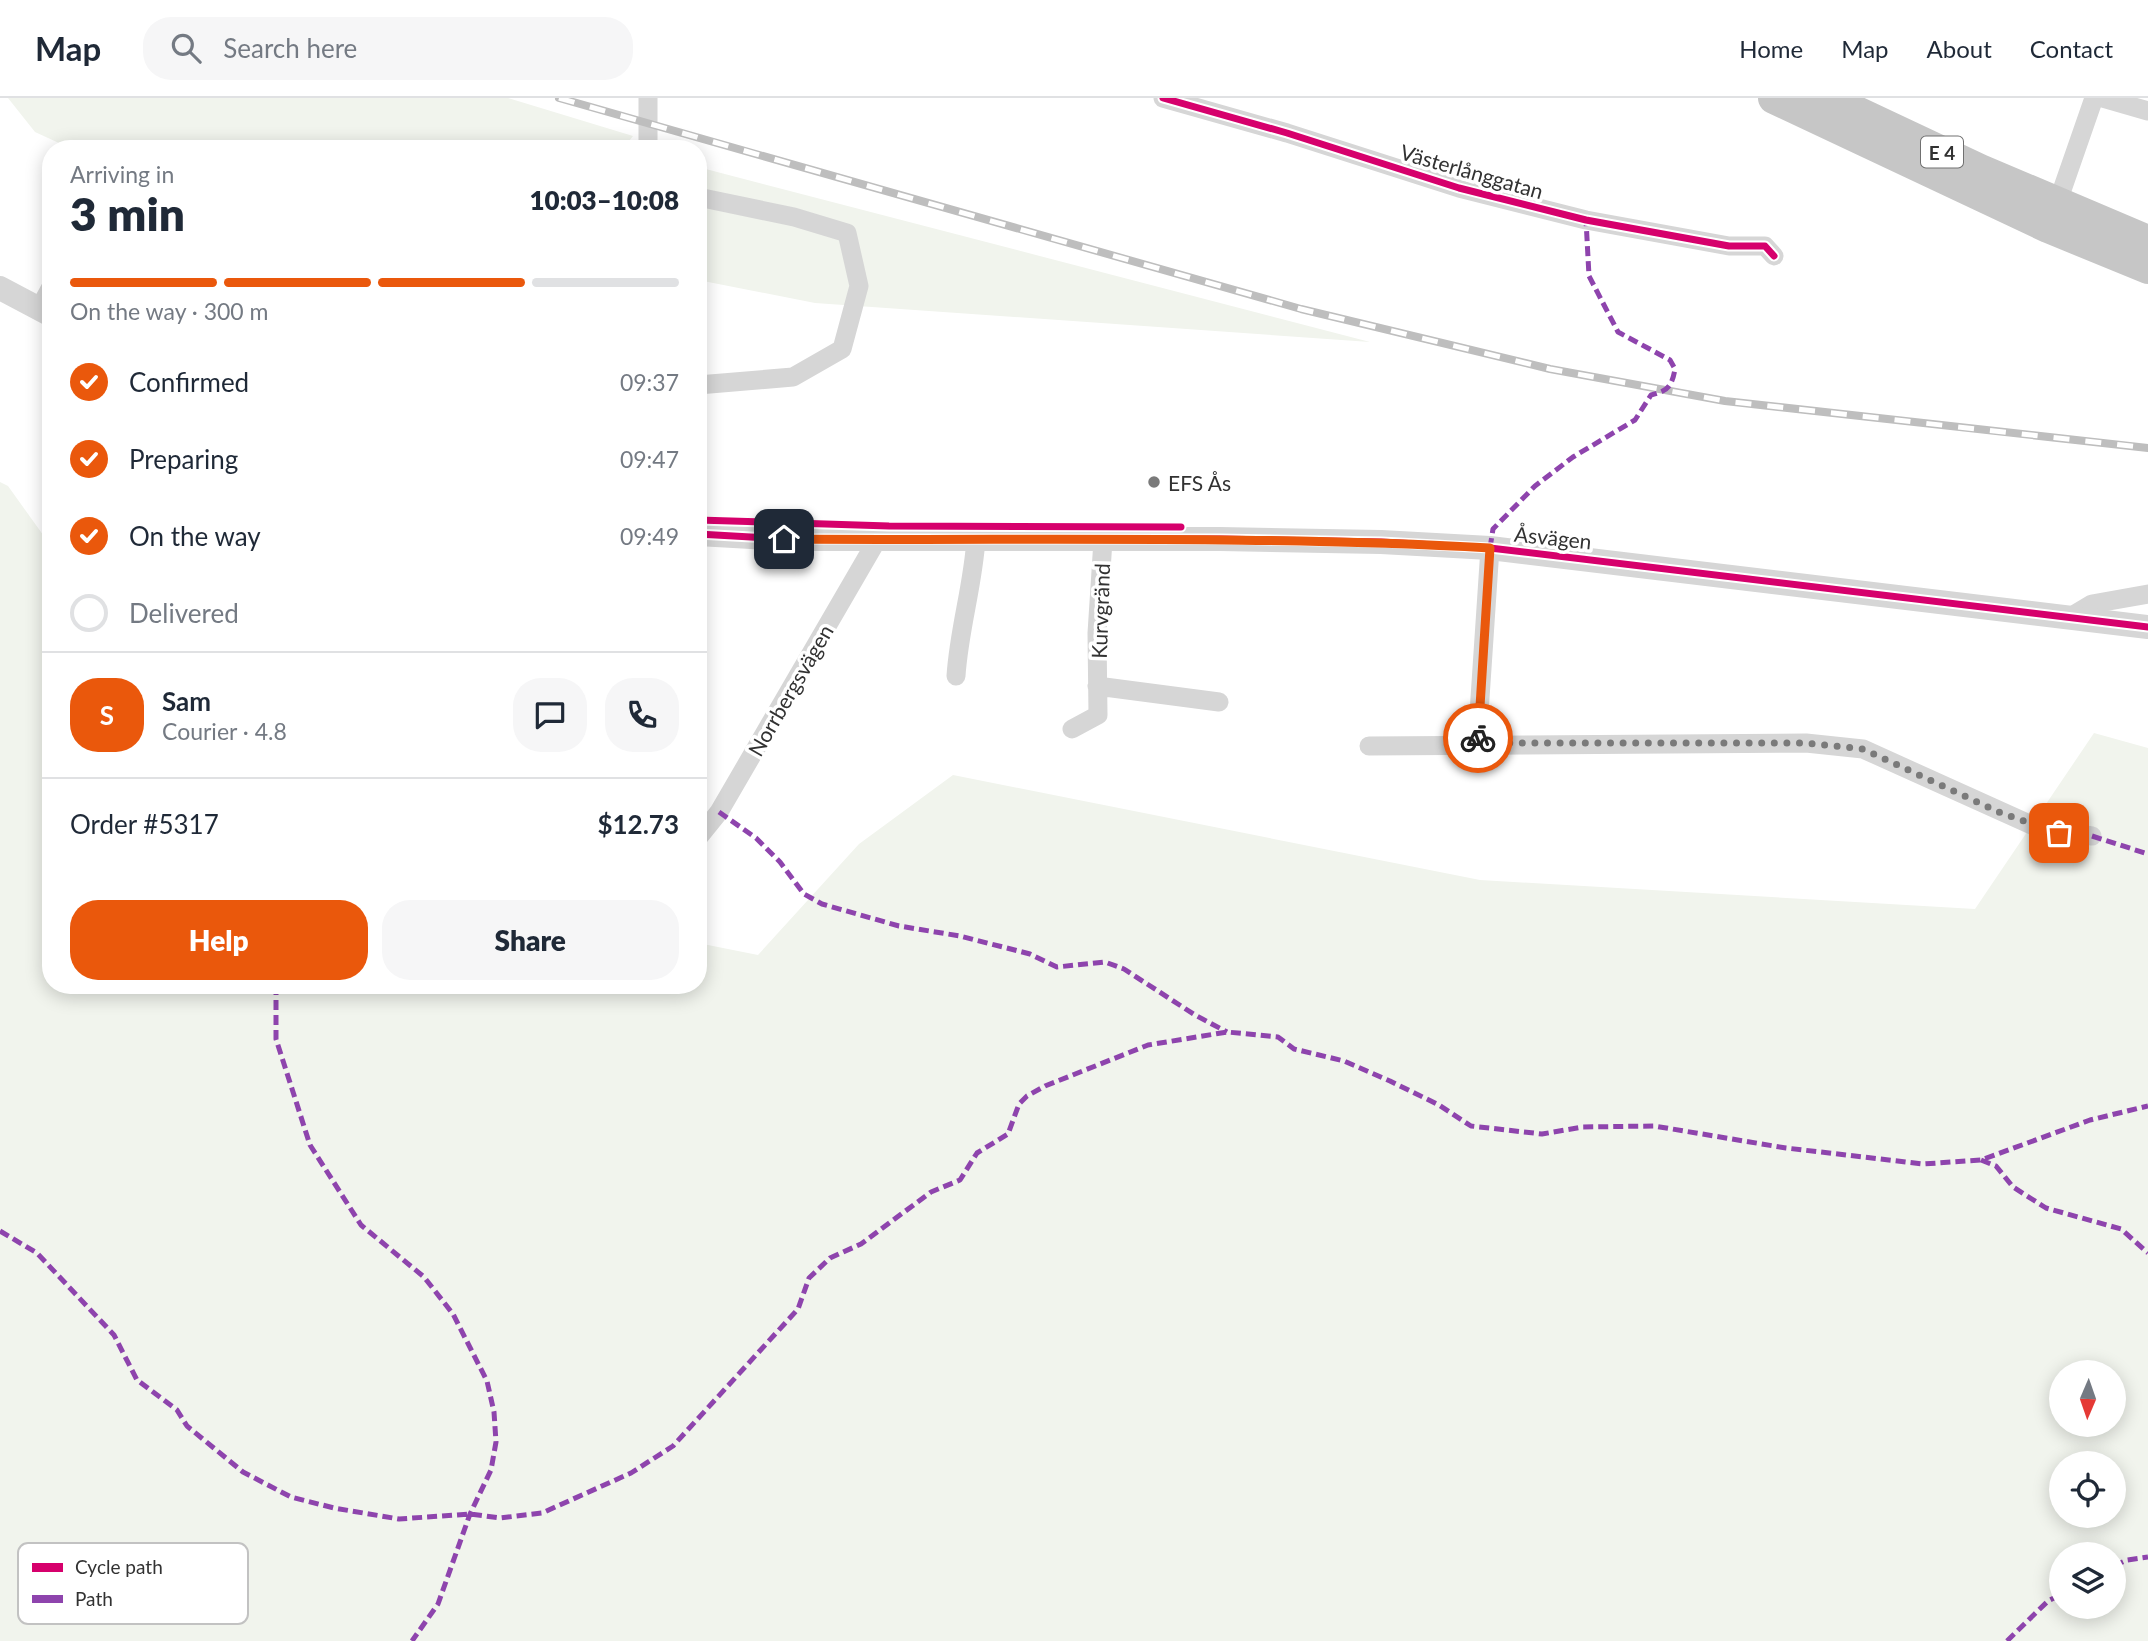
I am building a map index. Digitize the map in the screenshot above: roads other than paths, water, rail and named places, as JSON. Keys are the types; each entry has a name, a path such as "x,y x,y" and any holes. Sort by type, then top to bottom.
{"highway":[{"name":"E 4","path":"1774,98 2053,216 2148,241"},
{"name":"E 4","path":"1827,98 2148,268"}],"street":[{"path":"648,98 648,140"},
{"name":"Västerlånggatan","path":"1163,98 1287,133 1459,188 1651,233 1729,246 1765,246 1774,256"},
{"path":"2053,216 2094,98"},
{"path":"2103,98 2148,111"},
{"path":"707,199 794,217 847,233 859,286 842,349 793,377 707,384"},
{"path":"0,288 42,310"},
{"name":"Åsvägen","path":"707,534 877,540 1381,542 1490,548 2148,627"},
{"path":"956,676 958,635 974,576 976,539"},
{"name":"Norrbergsvägen","path":"707,827 719,812 877,540"},
{"name":"Kurvgränd","path":"1103,540 1097,633 1097,686 1219,702"},
{"path":"1477,743 1490,548"},
{"path":"2072,616 2092,604 2148,594"},
{"path":"1072,729 1098,715 1097,686"},
{"path":"1369,746 1477,743 1806,743 1863,749 2038,828 2092,836"}],"railway":[{"path":"559,98 707,140"},
{"path":"707,140 1301,309 1550,369 1725,401 2148,448"}],"place":[{"name":"EFS Ås","path":"1154,482"}]}
